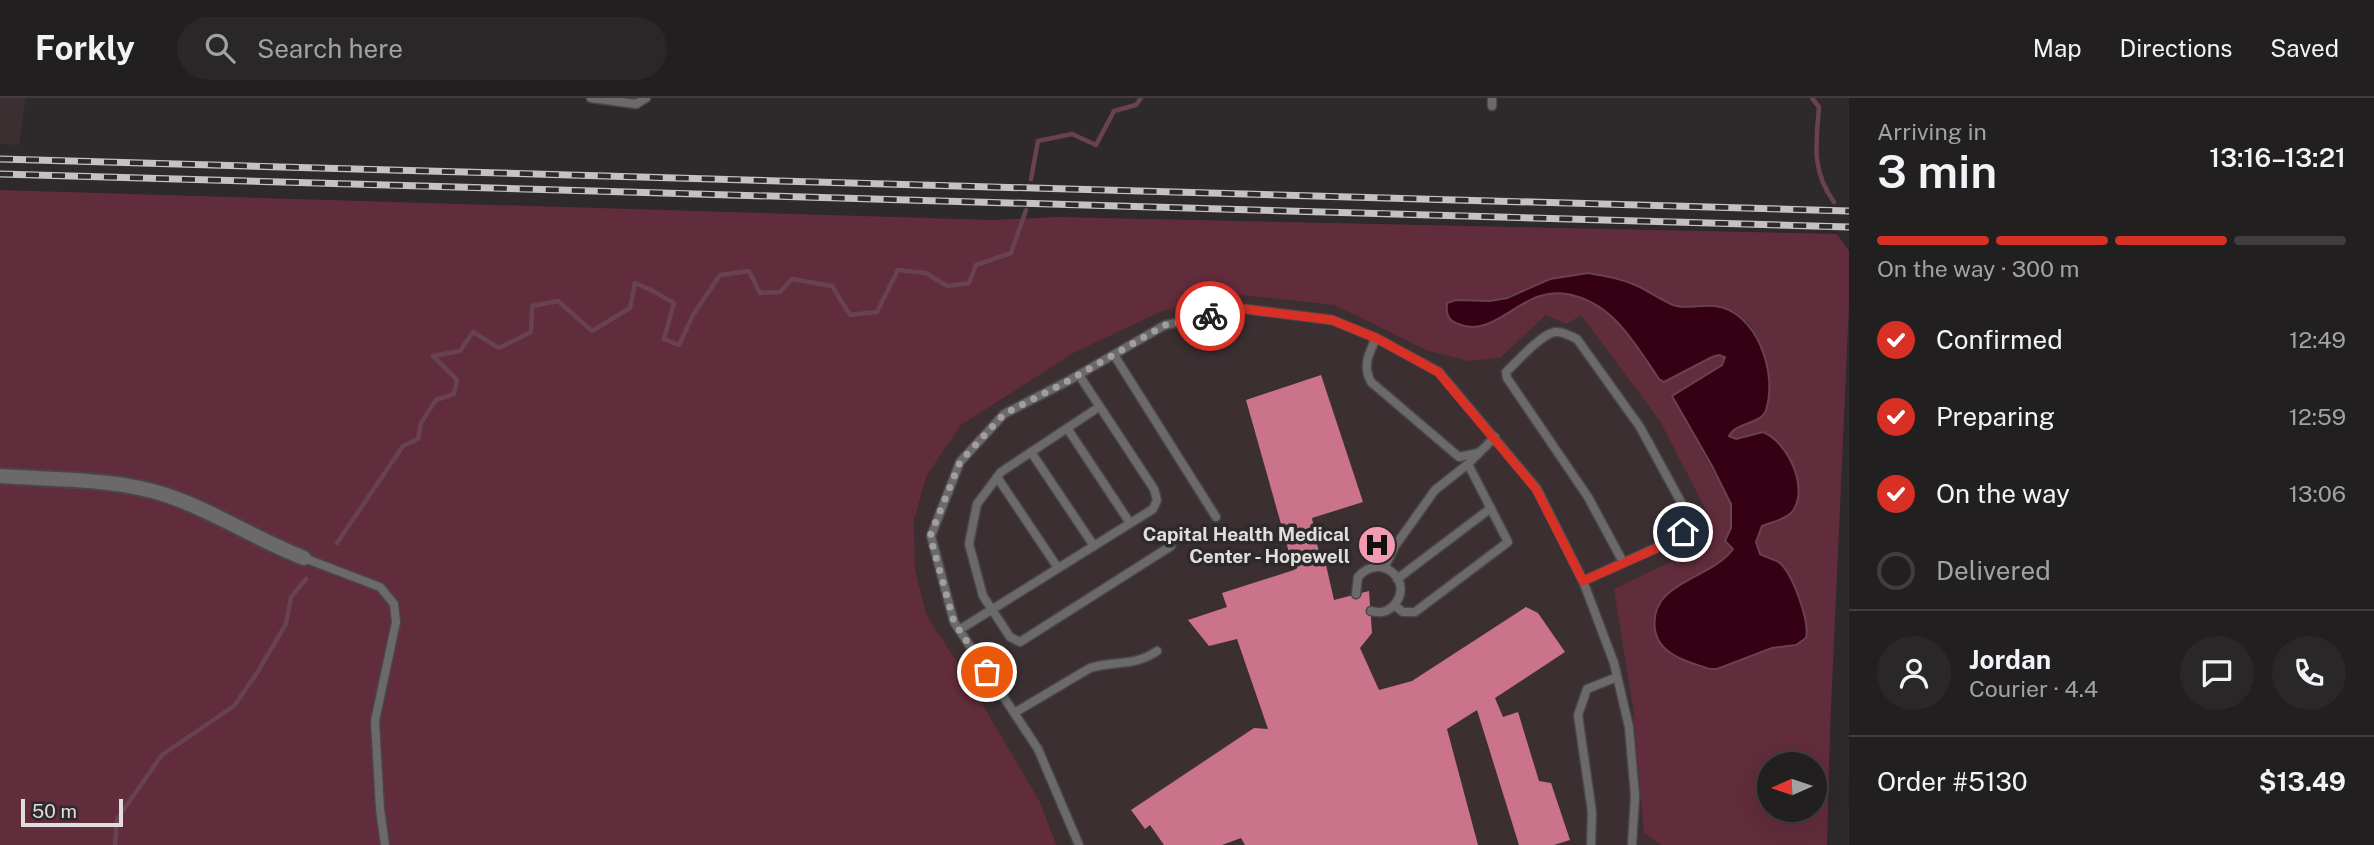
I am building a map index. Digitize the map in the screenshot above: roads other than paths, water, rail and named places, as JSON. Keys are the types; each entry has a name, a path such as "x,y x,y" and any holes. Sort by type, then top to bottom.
{"street":[{"path":"0,476 112,484 156,492 191,505 304,558"}],"lane":[{"path":"591,98 636,104 646,98"},
{"path":"1079,845 1038,749 954,622 930,536 960,462 1004,414 1079,375 1165,325 1245,309 1332,320 1376,338 1438,372 1536,489 1583,581 1617,677 1629,727 1635,796 1632,845"},
{"path":"1583,581 1678,538 1687,527 1688,515 1640,427 1577,340 1564,333 1554,332 1545,336 1506,372 1507,378 1588,497 1623,562"},
{"path":"1376,338 1366,359 1366,373 1371,382 1460,457 1478,453"},
{"path":"1114,355 1216,517"},
{"path":"959,630 1153,509 1157,499 1154,489 1079,375"},
{"path":"1099,407 1001,472 977,504 970,544 983,596 1010,637 1020,642 1171,546"},
{"path":"1067,428 1130,523"},
{"path":"1384,568 1395,546 1434,490 1468,464 1495,437"},
{"path":"1031,452 1094,546"},
{"path":"1394,605 1403,612 1415,612 1508,542 1468,464"},
{"path":"997,477 1058,568"},
{"path":"1397,579 1491,508"},
{"path":"304,558 380,587 394,604 396,622 375,721 380,809 386,845"},
{"path":"1356,594 1355,584 1363,572 1377,566 1395,573 1401,593 1394,605 1382,612 1370,611"},
{"path":"1014,713 1090,668 1102,664 1133,663 1157,652"},
{"path":"1591,845 1592,812 1578,715 1587,689 1617,677"}],"waterway":[{"path":"1031,179 1038,141 1072,134 1096,145 1114,111 1136,105 1141,98"},
{"path":"1812,98 1819,107 1816,145 1818,168 1834,202"},
{"path":"337,543 403,446 418,439 421,423 436,400 454,394 457,380 433,356 460,351 473,332 499,348 531,332 532,306 558,301 592,331 630,308 635,283 674,303 664,339 679,345 693,315 720,275 749,271 760,293 780,292 792,279 832,286 850,315 877,312 898,270 926,273 947,286 969,283 976,265 1011,253 1026,210"},
{"path":"115,845 117,819 162,755 234,706 286,624 291,597 306,579"}],"railway":[{"path":"0,159 1849,211"},
{"path":"0,174 1849,227"}],"place":[{"name":"Capital Health Medical Center - Hopewell","path":"1377,545"}]}
